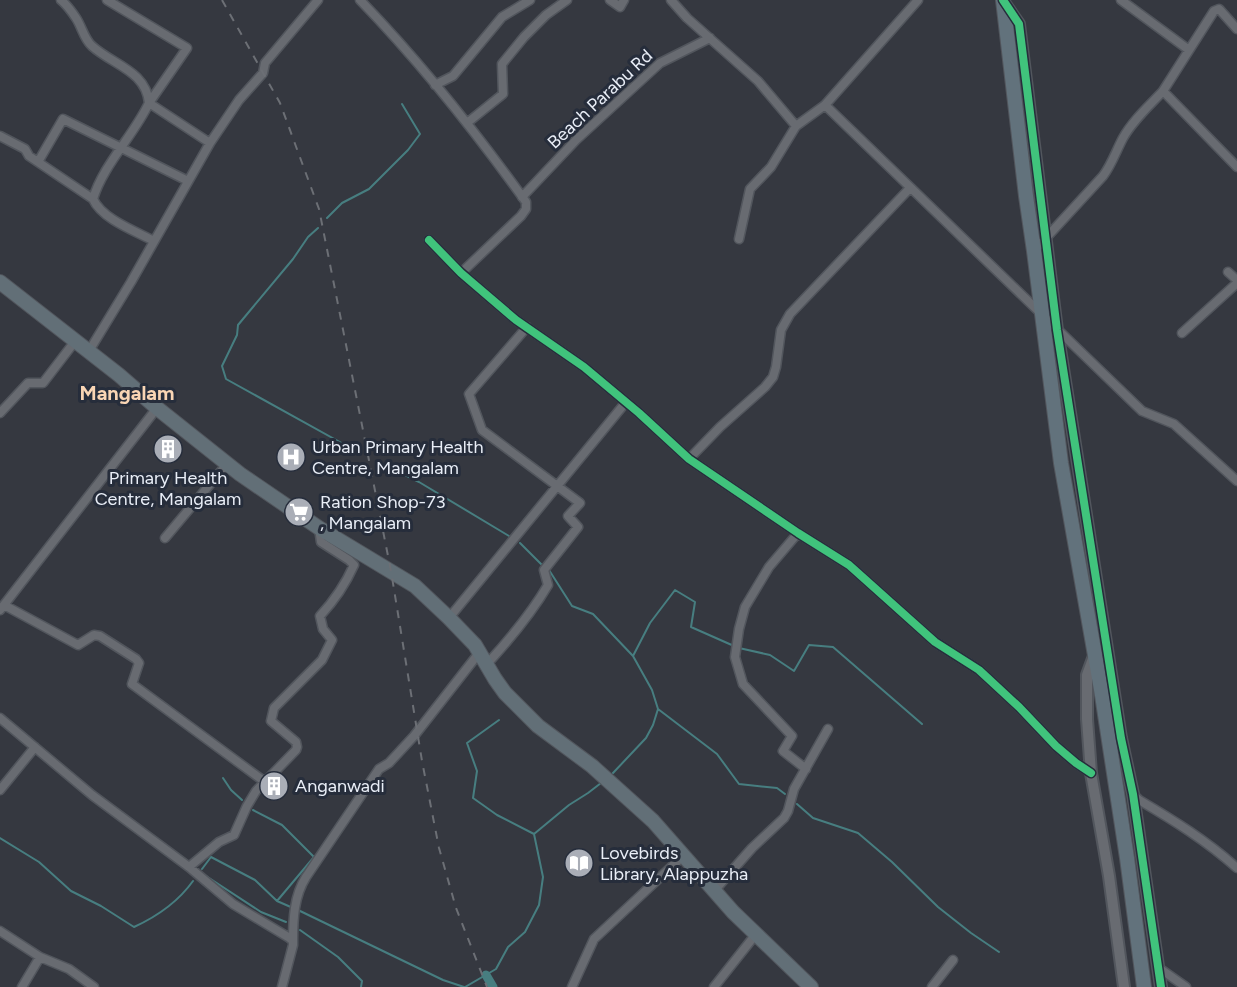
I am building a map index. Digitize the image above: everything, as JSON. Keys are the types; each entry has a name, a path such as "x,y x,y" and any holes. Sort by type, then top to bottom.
{"highway":[{"path":"1003,0 1060,463 1102,695 1144,987"}],"main road":[{"path":"0,282 76,340 227,464 319,528 415,586 475,645 505,693 538,726 592,766 653,821 714,891 811,987"}],"street":[{"path":"62,0 76,17 91,45 132,73 144,85 149,103"},
{"path":"93,199 149,103 187,48 107,0"},
{"path":"89,351 210,143 239,100 263,73 265,63 318,0"},
{"path":"360,0 383,23 467,123 526,202 526,209 521,216 461,273"},
{"path":"435,85 453,76 502,16 530,0"},
{"path":"467,123 502,94 502,64 546,15 567,0"},
{"path":"610,0 620,7 624,0"},
{"path":"671,0 682,14 758,81 796,126"},
{"path":"740,239 750,189 771,167 796,126 825,105 918,0"},
{"path":"1003,0 1019,24 1057,330 1121,738 1133,794 1161,987"},
{"path":"1121,0 1189,50"},
{"path":"1034,251 1110,167 1123,137 1163,91 1216,9 1220,10 1237,29"},
{"name":"Beach Parabu Rd","path":"522,197 576,140 660,63 710,38"},
{"path":"1163,91 1237,167"},
{"path":"149,103 210,143"},
{"path":"825,105 1142,411 1174,424 1236,478"},
{"path":"38,162 63,119 188,181"},
{"path":"0,136 26,149 28,156 93,199 98,207 112,219 154,241"},
{"path":"689,459 720,427 765,387 776,367 781,330 790,314 910,188"},
{"path":"429,240 461,273 527,327 584,367 689,459 849,565 935,642 979,670 1019,706 1056,746 1092,773"},
{"path":"1182,333 1237,282 1228,272"},
{"path":"282,987 293,945 293,918 301,884 379,769 389,763 483,659 509,641 548,585 544,570 578,527 568,516 580,503 482,430 469,394 527,327"},
{"path":"0,413 28,383 43,383 76,340"},
{"path":"449,618 626,402"},
{"path":"156,408 2,607 78,645 94,634 100,636 136,659 139,663 132,684 265,782"},
{"path":"165,538 227,464"},
{"path":"189,867 219,842 234,835 250,800 296,750 296,742 271,721 274,708 322,660 332,640 323,629 320,616 354,566 349,560 321,542 319,528"},
{"path":"798,533 769,567 745,607 738,629 735,657 743,684 792,736 783,751 806,769"},
{"path":"1094,656 1087,675 1087,719 1092,773 1124,987"},
{"path":"0,718 92,795 189,867 233,904 293,941"},
{"path":"714,891 752,848 784,818 792,793 828,729"},
{"path":"0,790 35,747"},
{"path":"1133,794 1139,800 1184,826 1237,868"},
{"path":"572,987 594,939 684,855"},
{"path":"0,931 40,957 69,969 94,987"},
{"path":"714,987 756,934"},
{"path":"22,987 40,957"},
{"path":"932,987 953,960"},
{"path":"1159,968 1186,987"}],"waterway":[{"path":"327,218 342,203 369,189 408,150 420,134 402,104"},
{"path":"318,228 308,237 293,259 238,325 237,335 222,366 226,379 356,451"},
{"path":"381,463 419,482 509,536"},
{"path":"520,543 541,564"},
{"path":"549,570 572,606 593,614 633,656 652,690 658,709 646,738 613,773"},
{"path":"633,656 650,623 675,590 695,602 691,627 734,646"},
{"path":"739,648 770,655 794,671 809,645 833,647 922,724"},
{"path":"658,709 717,754 739,784 777,788 785,794"},
{"path":"499,720 467,743 477,771 473,798 497,815 534,834"},
{"path":"223,778 242,800"},
{"path":"465,987 496,969 508,947 525,932 539,905 543,877 534,834 569,805 601,783"},
{"path":"797,804 813,818 858,833 938,907 999,952"},
{"path":"253,810 282,825 314,857 277,901"},
{"path":"0,838 39,862 71,891 101,906 134,927 167,908 193,881"},
{"path":"202,869 211,857 255,880 277,901 293,908"},
{"path":"206,876 261,912 286,922"},
{"path":"298,910 443,980 464,987"},
{"path":"300,930 338,957 362,981 361,987"},
{"path":"486,975 493,987"}],"railway":[{"path":"222,0 280,103 319,209 391,571 422,761 439,848 456,908 487,987"}],"cycle path":[{"path":"1003,0 1019,24 1057,330 1121,738 1133,794 1161,987"},
{"path":"429,240 461,273 516,320 584,367 689,459 849,565 935,642 979,670 1056,746 1091,773"}],"place":[{"name":"Primary Health Centre, Mangalam","path":"168,449"},
{"name":"Urban Primary Health Centre, Mangalam","path":"291,457"},
{"name":"Ration Shop-73 , Mangalam","path":"299,512"},
{"name":"Anganwadi","path":"274,786"},
{"name":"Lovebirds Library, Alappuzha","path":"579,863"}],"district":[{"name":"Mangalam","path":"127,393"}]}
